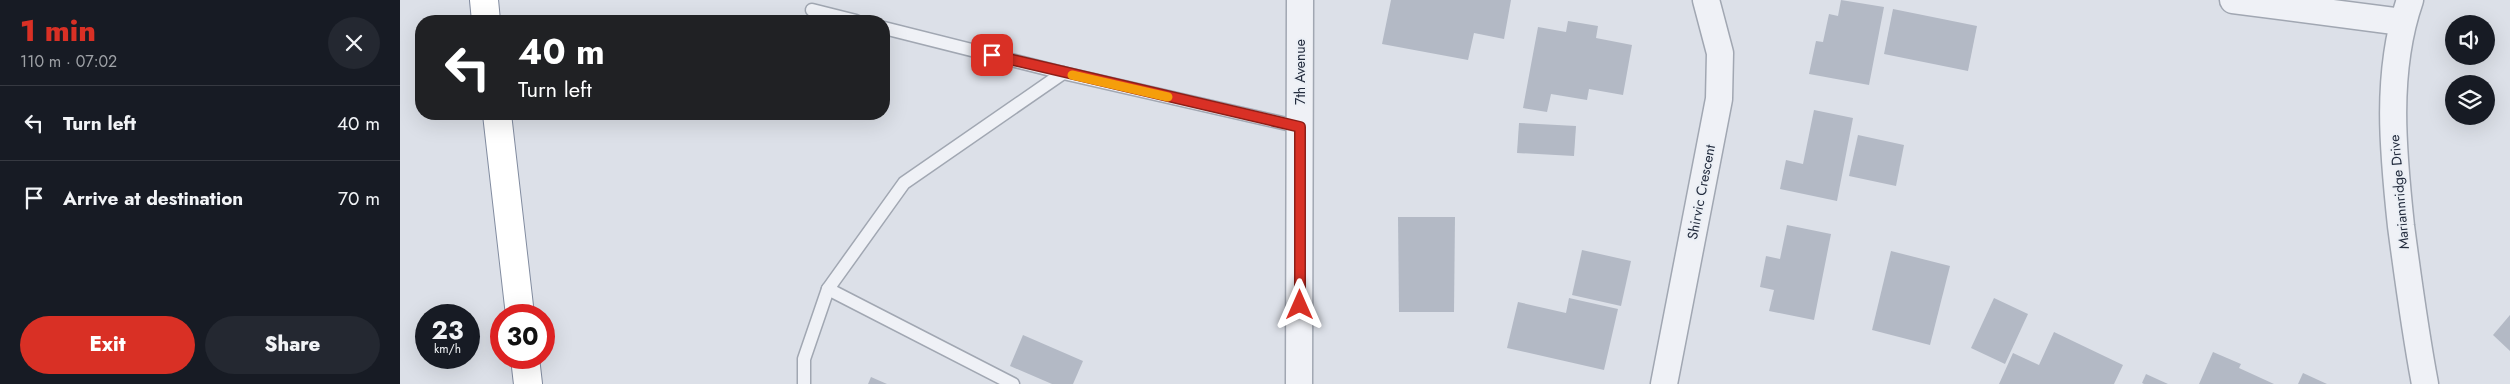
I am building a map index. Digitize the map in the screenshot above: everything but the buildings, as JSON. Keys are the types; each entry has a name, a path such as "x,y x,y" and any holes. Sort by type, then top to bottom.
{"highway":[{"path":"484,0 485,15"},
{"path":"498,120 519,304"},
{"path":"526,369 528,384"}],"street":[{"name":"7th Avenue","path":"1300,0 1300,384"},
{"name":"Shirvic Crescent","path":"1664,384 1719,99 1720,53 1706,0"},
{"path":"2233,0 2406,11"},
{"name":"Mariannridge Drive","path":"2406,11 2394,98 2392,150 2412,317 2425,384"}],"lane":[{"path":"812,10 832,15"},
{"path":"890,30 1064,73 1300,127"},
{"path":"804,384 804,359 828,289 904,183 1064,73"},
{"path":"828,289 1013,384"}],"slow traffic":[{"path":"1072,75 1168,97"}],"route":[{"path":"992,55 1300,127 1300,305"}]}
